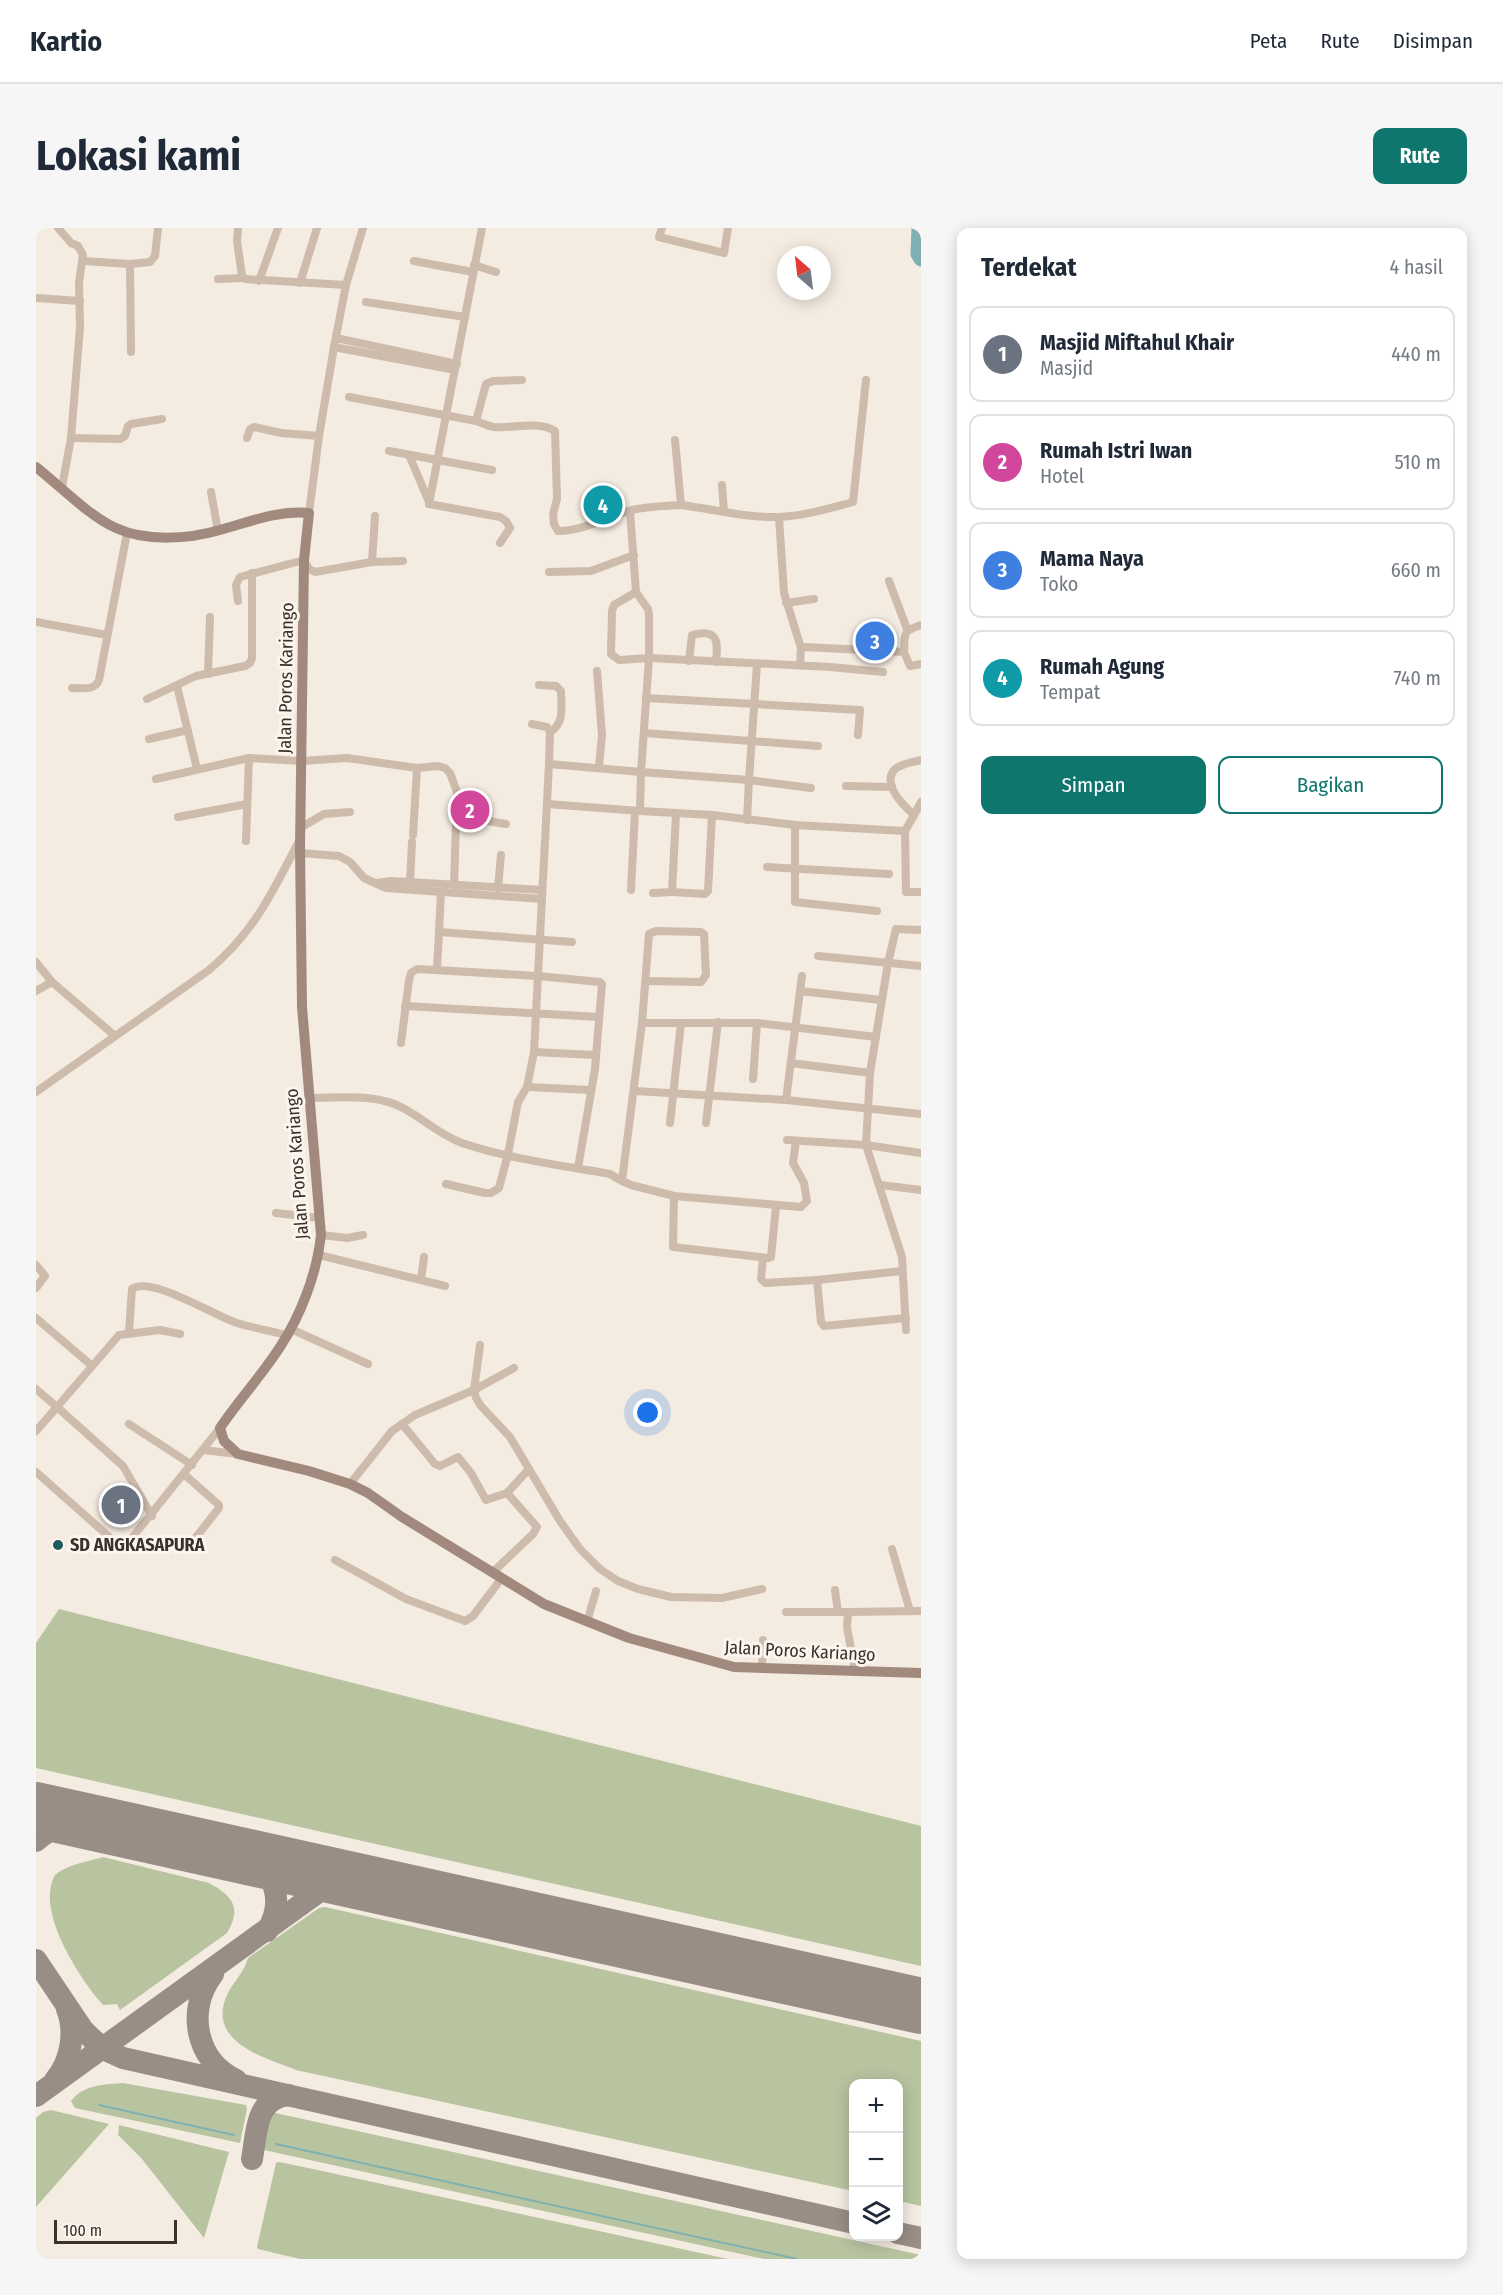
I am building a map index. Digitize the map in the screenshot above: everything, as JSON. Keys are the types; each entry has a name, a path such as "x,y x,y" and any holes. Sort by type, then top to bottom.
{"main road":[{"path":"36,467 102,520 127,533 174,538 218,531 274,514 309,513"},
{"name":"Jalan Poros Kariango","path":"220,1428 289,1332 319,1255 321,1235 302,1007 301,761 304,560 309,513"},
{"path":"220,1428 224,1441 238,1454"},
{"name":"Jalan Poros Kariango","path":"238,1454 309,1471 350,1484 368,1493 402,1517 544,1604 629,1638 734,1667 921,1673"}],"street":[{"path":"58,228 66,239 81,250 83,261 79,282 80,327 71,438 62,487"},
{"path":"83,261 145,264 153,260 158,228"},
{"path":"238,228 237,241 243,278"},
{"path":"260,281 278,228"},
{"path":"300,283 317,228"},
{"path":"309,513 334,347 346,285 363,228"},
{"path":"429,504 482,228"},
{"path":"662,228 659,237 724,253 728,228"},
{"path":"414,261 496,272"},
{"path":"130,264 131,352"},
{"path":"218,279 243,278 260,281 346,285"},
{"path":"36,298 80,301"},
{"path":"366,302 465,317"},
{"path":"336,338 456,367"},
{"path":"334,347 456,367"},
{"path":"476,421 486,384 493,381 522,380"},
{"path":"349,397 476,421 493,427 529,425 555,430 557,499 553,514 558,531 587,526 630,511 655,506 681,505 779,517 839,507 853,502 866,380"},
{"path":"71,438 120,439 125,436 131,424 162,418"},
{"path":"247,438 250,429 254,427 280,433 319,436"},
{"path":"675,440 681,505"},
{"path":"389,451 492,470"},
{"path":"409,455 429,504"},
{"path":"722,485 724,512"},
{"path":"211,492 218,531"},
{"path":"429,504 500,517 507,521 510,528 500,543"},
{"path":"630,511 636,592 648,609 649,615 649,658 642,772 631,890"},
{"path":"372,562 375,516"},
{"path":"779,517 786,603 801,648 800,665"},
{"path":"72,688 97,685 127,533"},
{"path":"549,572 591,572 634,555"},
{"path":"238,601 237,580 252,573 304,560 309,569 315,572 372,562 403,561"},
{"path":"147,699 188,680 250,663 252,658 252,573"},
{"path":"889,581 907,629 904,652 910,666 921,664"},
{"path":"636,592 614,604 612,611 611,654 619,660 649,658 800,665 884,672"},
{"path":"786,603 814,600"},
{"path":"208,674 210,616"},
{"path":"36,622 107,635"},
{"path":"907,629 921,625"},
{"path":"689,661 692,635 708,634 715,637 718,642 716,662"},
{"path":"801,648 904,652"},
{"path":"747,820 757,664"},
{"path":"597,670 602,735 599,767"},
{"path":"539,685 556,686 561,691 560,723 550,732"},
{"path":"177,686 197,769"},
{"path":"646,698 860,710 858,735"},
{"path":"446,1184 485,1193 495,1191 500,1184 518,1102 527,1087 534,1052 550,732 547,727 532,724"},
{"path":"149,740 188,730"},
{"path":"644,733 818,746"},
{"path":"246,841 249,758"},
{"path":"156,779 249,758 301,761 346,758 417,768 438,766 450,773 457,792 454,885"},
{"path":"914,815 892,787 894,771 921,760"},
{"path":"549,764 749,780 811,788"},
{"path":"410,882 417,768"},
{"path":"846,786 892,787"},
{"path":"921,802 905,831 906,892 921,892"},
{"path":"178,817 247,804"},
{"path":"547,804 712,815 795,825 905,831"},
{"path":"36,1092 209,970 228,954 264,908 300,834 324,814 350,812"},
{"path":"672,892 676,814"},
{"path":"653,893 705,894 708,891 712,815"},
{"path":"457,816 506,824"},
{"path":"795,825 795,900 797,903 877,911"},
{"path":"300,853 339,856 350,862 364,878 386,888 441,892 542,894"},
{"path":"498,888 501,855"},
{"path":"767,867 889,874"},
{"path":"376,883 410,882 498,888 542,894"},
{"path":"437,969 441,892"},
{"path":"906,1330 902,1257 881,1185 866,1145 870,1073 881,1000 896,929 921,930"},
{"path":"622,1181 635,1091 650,933 656,931 701,932 704,934 706,975 704,980 701,982 646,981"},
{"path":"439,932 572,942"},
{"path":"818,956 921,966"},
{"path":"36,962 52,982 115,1036"},
{"path":"401,1043 411,973 417,969 600,982 602,984 596,1055 578,1168"},
{"path":"786,1100 802,976"},
{"path":"36,991 52,982"},
{"path":"800,991 881,1000"},
{"path":"405,1006 599,1017"},
{"path":"706,1123 718,1022"},
{"path":"642,1023 757,1023 876,1037"},
{"path":"670,1123 681,1023"},
{"path":"753,1079 757,1023"},
{"path":"534,1052 596,1055"},
{"path":"791,1063 870,1073"},
{"path":"527,1087 591,1090"},
{"path":"635,1091 786,1100 921,1114"},
{"path":"309,1098 380,1099 404,1108 442,1134 463,1143 610,1174 631,1185 675,1196 776,1206 801,1207 807,1201 804,1183 793,1163 796,1141"},
{"path":"787,1140 866,1145 921,1153"},
{"path":"881,1185 921,1190"},
{"path":"675,1196 673,1247 763,1258 772,1256 776,1206"},
{"path":"276,1214 320,1218"},
{"path":"321,1235 347,1238 363,1235"},
{"path":"319,1255 445,1286"},
{"path":"421,1280 424,1257"},
{"path":"763,1258 761,1280 763,1283 902,1271"},
{"path":"36,1265 45,1276 36,1288"},
{"path":"817,1280 821,1322 824,1326 906,1318"},
{"path":"129,1332 132,1289 137,1286 169,1291 236,1323 289,1332 368,1364"},
{"path":"36,1318 91,1365"},
{"path":"36,1431 117,1336 129,1332 168,1330 180,1334"},
{"path":"480,1345 474,1390 481,1406 510,1437 580,1549 600,1569 618,1581 638,1589 671,1597 722,1598 762,1589"},
{"path":"350,1484 385,1438 402,1424 415,1415 459,1398 514,1368"},
{"path":"36,1389 72,1418 123,1466 152,1516"},
{"path":"129,1424 192,1466"},
{"path":"402,1424 435,1464 441,1466 458,1456 471,1473 486,1500 507,1493 529,1469"},
{"path":"36,1472 123,1549 185,1475 220,1428"},
{"path":"203,1450 238,1454"},
{"path":"185,1475 219,1505 193,1541"},
{"path":"492,1573 533,1534 537,1527 507,1493"},
{"path":"892,1549 910,1611"},
{"path":"335,1560 406,1599 465,1622 473,1616 501,1579"},
{"path":"835,1590 838,1612"},
{"path":"587,1622 596,1591"},
{"path":"786,1612 921,1611"},
{"path":"848,1612 847,1627 855,1671"},
{"path":"762,1669 763,1640"}],"green space":[{"path":"59,1609 921,1826 921,1966 36,1768 36,1643"},
{"path":"103,1857 209,1883 229,1898 234,1910 232,1924 227,1933 120,2010 117,2004 103,2005 78,1972 61,1939 50,1905 50,1889 55,1875 72,1866"},
{"path":"325,1907 921,2041 921,2206 903,2202 903,2079 849,2079 849,2190 296,2070 269,2060 242,2046 231,2036 225,2025 223,2011 227,1995 248,1958 319,1908"},
{"path":"123,2083 246,2105 240,2143 75,2108 71,2101 88,2089"},
{"path":"51,2110 109,2124 36,2207 36,2118 43,2112"},
{"path":"271,2112 921,2255 921,2259 764,2259 264,2150 264,2131"},
{"path":"119,2125 229,2152 204,2238 142,2159 118,2135"},
{"path":"276,2163 728,2259 300,2259 257,2247"}],"waterway":[{"path":"919,228 918,254 921,259"},
{"path":"99,2105 234,2135"},
{"path":"276,2144 797,2259"}],"taxiway":[{"path":"36,1841 61,1826 90,1822"},
{"path":"262,1860 276,1895 275,1913 267,1931"},
{"path":"36,2096 317,1893 338,1884 360,1882"},
{"path":"36,1960 83,2030 103,2049 123,2058 849,2222"},
{"path":"213,1974 199,2003 199,2033 211,2060 236,2080"},
{"path":"55,2080 65,2064 70,2046 71,2027 67,2009"},
{"path":"252,2159 257,2128 263,2110 277,2098 288,2095"},
{"path":"903,2234 921,2238"}],"runway":[{"path":"36,1810 921,2006"}],"place":[{"name":"Rumah Agung","path":"603,505"},
{"name":"Mama Naya","path":"875,641"},
{"name":"Rumah Istri Iwan","path":"470,810"},
{"name":"Masjid Miftahul Khair","path":"121,1505"},
{"name":"SD ANGKASAPURA","path":"58,1545"}]}
